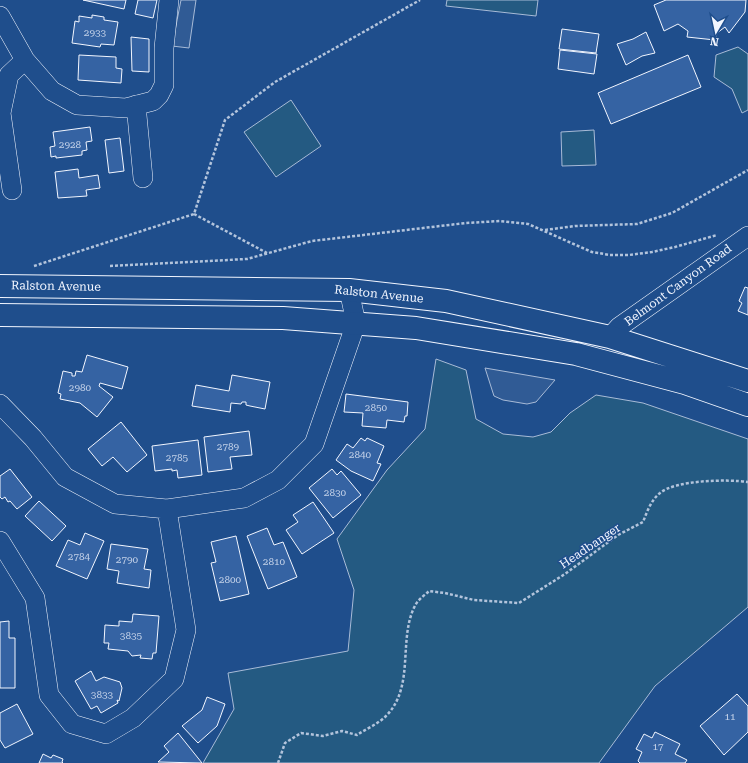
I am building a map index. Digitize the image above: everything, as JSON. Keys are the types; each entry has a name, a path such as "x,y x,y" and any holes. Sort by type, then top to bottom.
{"main road":[{"name":"Ralston Avenue","path":"0,286 349,290 446,301 610,337 748,381"},
{"path":"0,314 284,318 423,329 576,354 685,383 748,405"}],"street":[{"path":"0,16 25,60 52,91 77,106 126,108 152,101 159,95 164,85 164,48 169,0"},
{"path":"12,190 2,113 9,75 25,60"},
{"path":"136,105 144,178"},
{"name":"Belmont Canyon Road","path":"610,337 619,327 748,236"},
{"path":"0,404 33,438 65,477 115,504 167,509 244,498 278,480 314,444 356,323 349,290"},
{"path":"0,541 35,598 49,695 72,724 106,734 133,718 174,679 186,630 167,509"}],"path":[{"path":"194,214 225,120 275,82 420,0"},
{"path":"545,230 575,226 637,224 672,213 748,170"},
{"path":"49,266 34,266 194,214 267,253"},
{"path":"105,266 247,259 312,240 466,223 500,221 528,224 545,230 560,239 592,252 610,255 629,255 674,248 718,234"},
{"name":"Headbanger","path":"278,763 285,743 301,733 323,736 342,731 357,734 386,716 397,700 403,684 410,624 416,604 429,591 474,600 519,603 565,574 618,535 643,522 650,504 660,493 674,485 694,482 748,482"}],"shaded area":[{"path":"181,0 196,0 189,48 172,46"},
{"path":"447,0 538,0 536,16 446,6"},
{"path":"738,47 748,54 748,110 742,113 732,89 714,77 716,55"},
{"path":"291,100 321,146 276,177 244,132"},
{"path":"594,130 596,165 562,166 561,132"},
{"path":"436,359 466,370 476,419 503,434 533,437 551,432 570,413 596,395 643,403 748,439 748,607 655,686 599,763 203,763 234,709 228,673 348,651 354,590 337,539 387,470 425,429"},
{"path":"485,368 555,380 536,402 527,404 503,400 494,396"}],"building":[{"path":"83,0 126,0 124,9"},
{"path":"138,0 157,0 153,18 135,14"},
{"path":"666,0 746,0 745,12 729,33 725,27 717,33 715,40 687,37 688,31 678,24 664,31 654,5"},
{"path":"92,15 104,17 104,20 118,22 114,45 101,44 100,47 72,43 75,21 79,22 79,16 92,18"},
{"path":"562,29 599,34 596,53 559,49"},
{"path":"646,32 655,53 642,56 626,65 617,44 633,39"},
{"path":"131,37 149,39 149,72 132,71"},
{"path":"560,50 597,54 594,74 558,69"},
{"path":"79,55 116,57 116,68 122,69 121,83 78,80"},
{"path":"688,55 701,87 611,124 598,93"},
{"path":"90,127 92,141 86,142 87,150 82,151 82,155 56,158 56,156 51,157 50,147 55,146 53,132"},
{"path":"120,138 124,171 109,173 105,140"},
{"path":"78,169 79,178 98,175 100,188 86,190 87,196 58,198 55,172"},
{"path":"745,287 748,288 748,315 738,311 742,303 739,301"},
{"path":"87,355 128,367 122,389 100,383 99,386 113,397 97,417 80,403 60,399 61,394 58,393 63,371 72,373 72,376 75,376 76,371 82,372"},
{"path":"232,375 270,382 265,409 246,405 246,402 242,402 241,404 231,403 230,412 192,406 196,385 229,391"},
{"path":"346,394 408,402 407,416 405,416 404,422 387,420 386,428 362,426 363,413 344,412"},
{"path":"121,422 147,455 127,472 113,457 102,466 88,449"},
{"path":"249,431 252,455 230,457 232,469 208,472 204,437"},
{"path":"361,438 365,441 367,438 384,446 377,463 381,464 373,481 351,471 336,460 347,444 353,448"},
{"path":"198,440 202,475 178,478 177,470 172,471 172,469 155,471 152,446"},
{"path":"10,469 32,497 17,509 10,501 8,502 5,497 2,499 0,497 0,476"},
{"path":"332,469 337,475 341,471 361,495 333,518 309,488"},
{"path":"39,501 66,526 52,541 25,516"},
{"path":"313,502 334,533 302,554 286,530 298,522 293,515"},
{"path":"267,528 274,545 283,542 297,577 268,589 247,536"},
{"path":"85,533 104,541 87,579 56,566 68,540 80,545"},
{"path":"236,536 249,594 220,601 211,563 216,562 211,542"},
{"path":"111,544 148,549 144,569 151,570 149,588 117,583 119,571 107,569"},
{"path":"133,614 159,616 156,653 153,653 152,659 140,658 141,655 132,656 128,651 108,649 109,643 104,643 105,625 119,626 119,621 132,622"},
{"path":"9,621 9,638 15,638 15,688 0,688 0,622"},
{"path":"91,671 96,681 104,677 120,682 122,688 119,701 117,700 118,703 101,713 97,706 91,709 75,681"},
{"path":"737,694 748,706 748,732 724,755 700,726"},
{"path":"207,697 225,704 217,726 198,743 182,726 202,710"},
{"path":"17,704 33,734 5,748 0,740 0,713"},
{"path":"655,732 680,744 675,754 687,760 685,763 640,763 638,761 642,752 636,749 644,734 652,738"},
{"path":"178,733 202,763 158,762 169,752 164,746"},
{"path":"43,754 51,758 53,755 63,759 63,763 39,763"}]}
